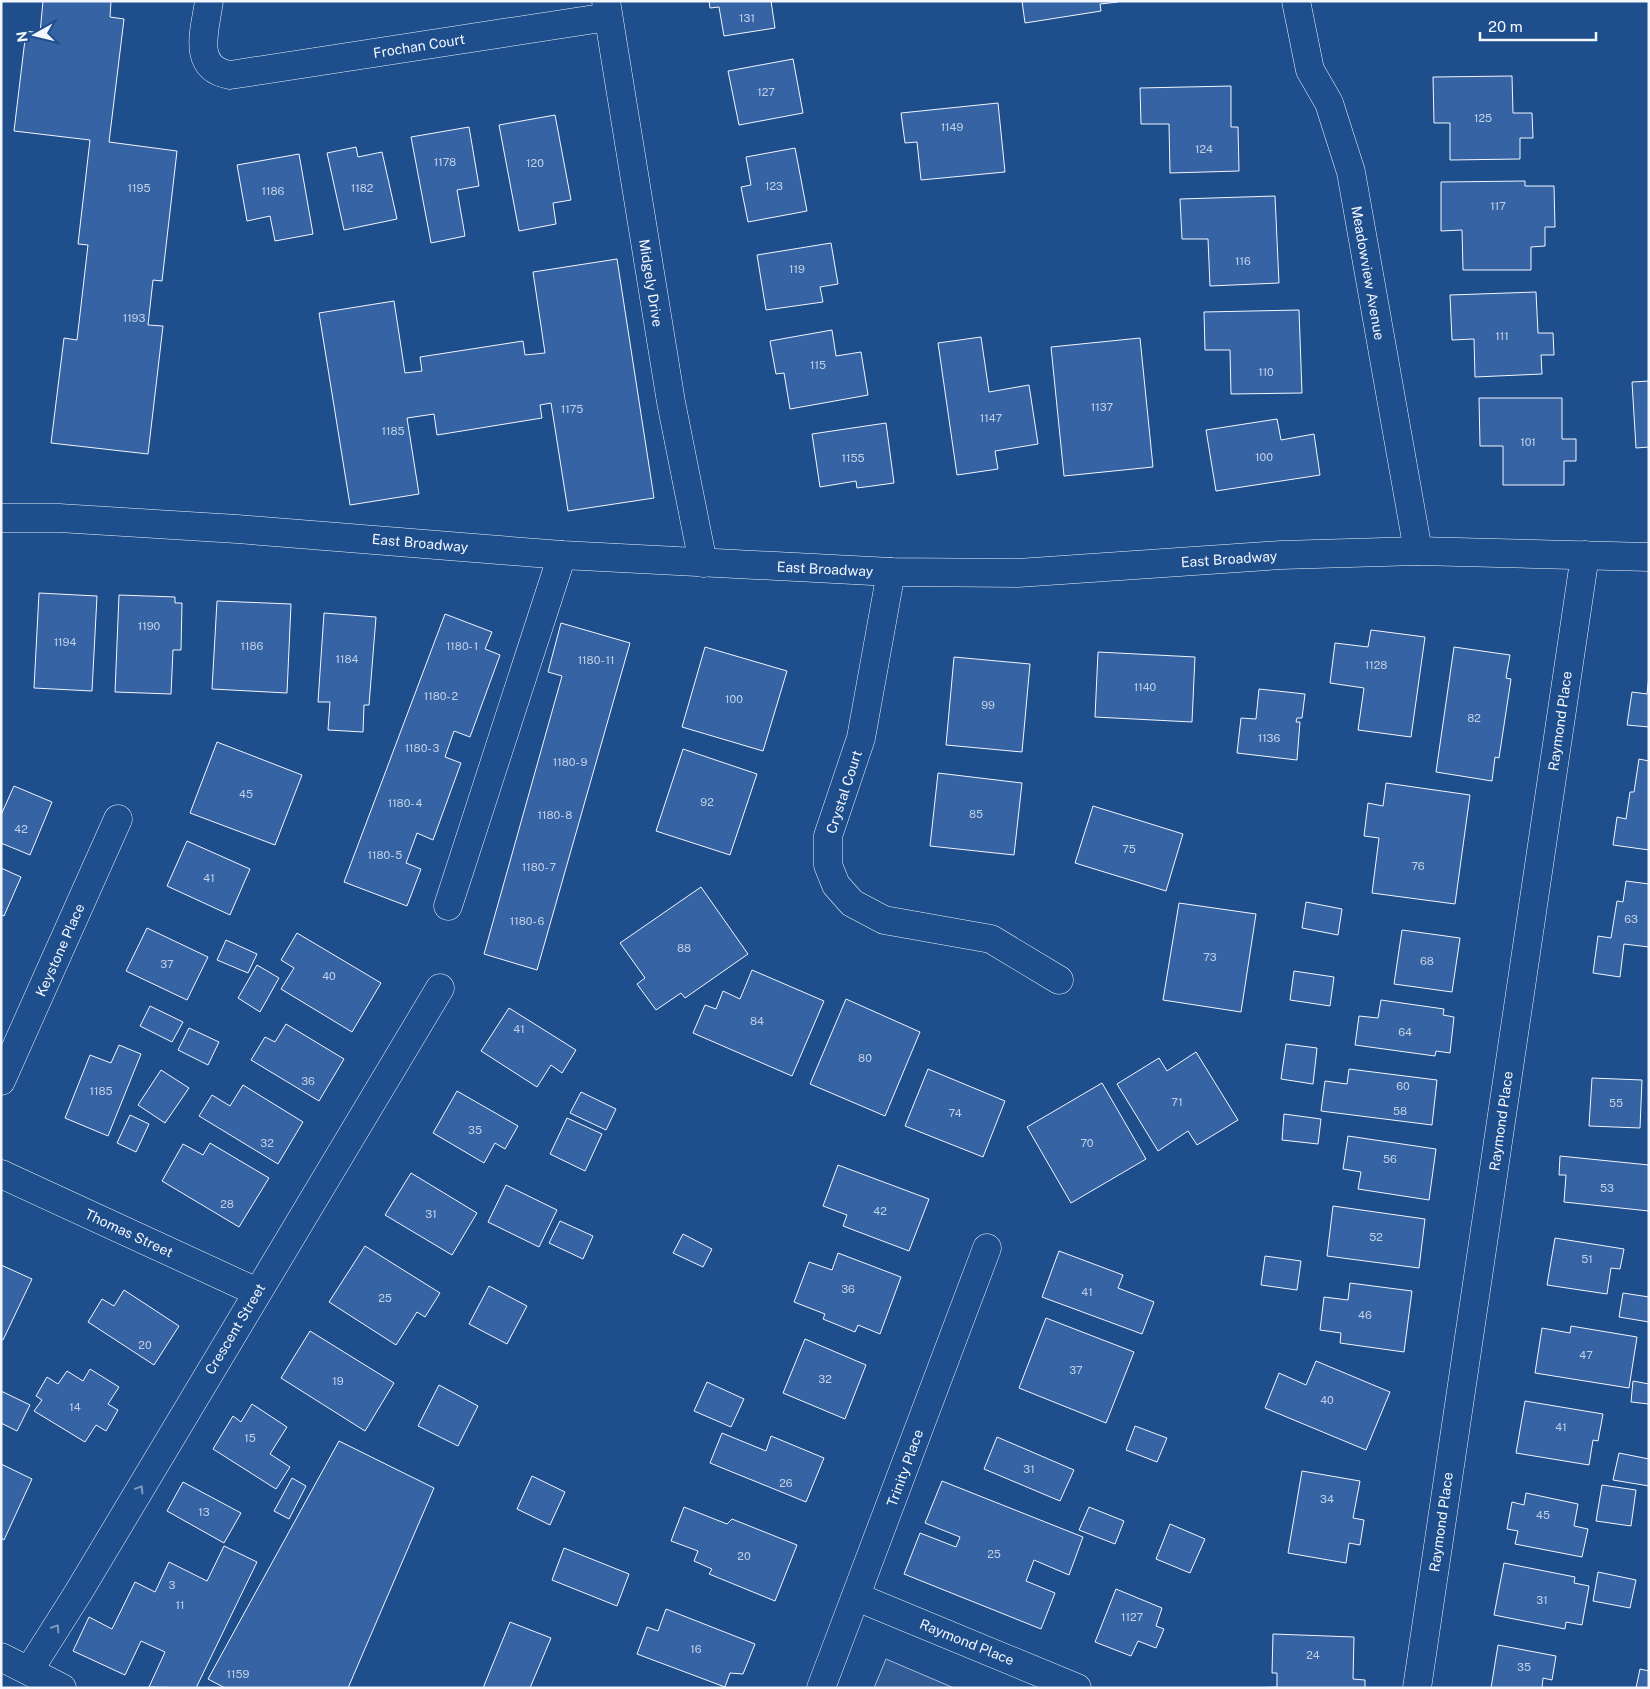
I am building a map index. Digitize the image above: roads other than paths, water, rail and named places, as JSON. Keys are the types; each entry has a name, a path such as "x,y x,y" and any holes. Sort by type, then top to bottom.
{"street":[{"name":"Frochan Court","path":"209,1 203,47 208,65 218,73 230,75 607,9"},
{"name":"Meadowview Avenue","path":"1296,1 1310,70 1329,103 1351,172 1418,551"},
{"name":"Midgely Drive","path":"607,9 671,402 703,563"},
{"name":"East Broadway","path":"1,518 59,518 237,529 562,555 891,572 1018,574 1281,555 1418,551 1649,557"},
{"path":"448,906 562,555"},
{"name":"Raymond Place","path":"1417,1688 1584,555"},
{"name":"Crystal Court","path":"891,572 862,738 828,836 828,865 836,885 852,903 884,920 991,939 1059,980"},
{"name":"Keystone Place","path":"1,1081 118,818"},
{"name":"Crescent Street","path":"30,1669 83,1584 440,988"},
{"name":"Thomas Street","path":"1,1174 257,1292"},
{"name":"Trinity Place","path":"821,1688 857,1597 987,1248"},
{"name":"Raymond Place","path":"857,1597 1077,1688"},
{"path":"1,1657 30,1669 62,1688"}]}
